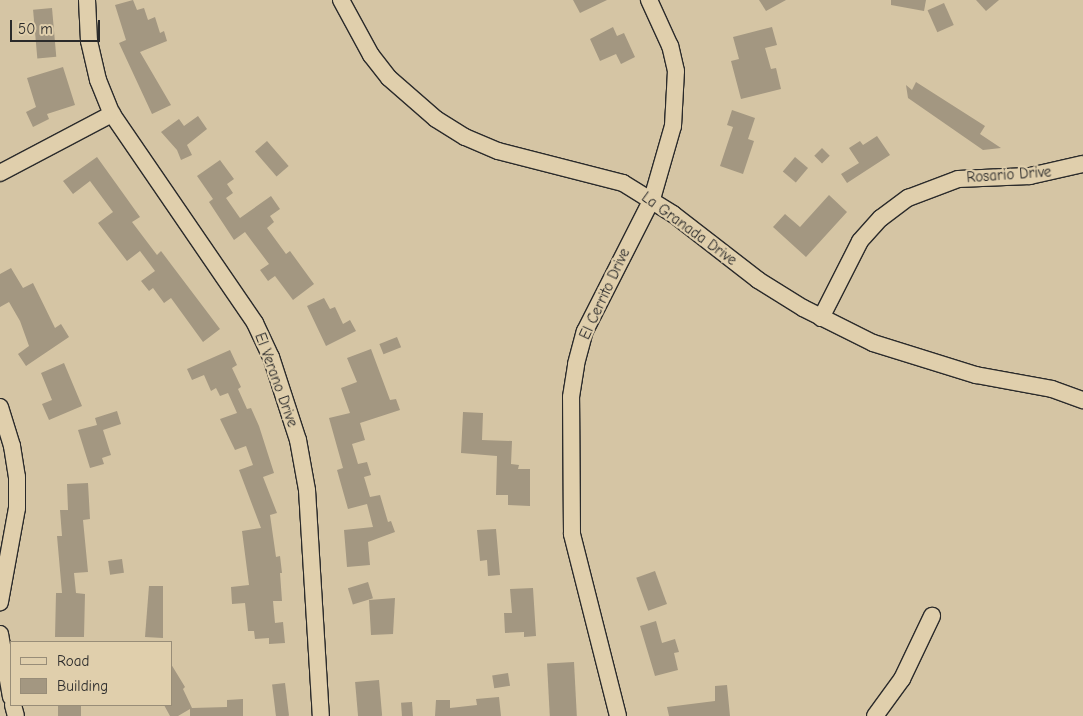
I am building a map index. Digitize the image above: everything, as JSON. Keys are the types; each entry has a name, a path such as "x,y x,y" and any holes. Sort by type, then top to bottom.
{"street":[{"name":"El Verano Drive","path":"88,0 89,41 98,80 112,114 255,324 270,357 305,473 321,716"},
{"name":"La Granada Drive","path":"341,0 371,55 389,78 436,119 465,137 498,151 597,174 652,199 758,280 821,318 873,343 976,375 1052,389 1083,400"},
{"name":"El Cerrito Drive","path":"618,716 572,534 571,397 576,364 585,331 652,199 673,126 677,100 670,46 649,0"},
{"path":"0,173 112,114"},
{"name":"Rosario Drive","path":"821,318 848,259 860,241 881,218 908,198 958,178 1049,174 1083,164"},
{"path":"0,407 12,446 17,485 14,527 0,602"},
{"path":"875,716 902,679 932,616"},
{"path":"0,634 10,690"}],"building":[{"path":"133,0 137,10 144,8 148,20 155,17 160,33 164,31 167,41 140,52 171,105 152,114 119,43 126,40 115,5"},
{"path":"573,0 607,0 580,13"},
{"path":"759,0 786,0 766,11"},
{"path":"891,0 926,0 924,11 891,5"},
{"path":"976,0 999,0 986,11"},
{"path":"944,3 954,25 937,32 928,10"},
{"path":"52,8 56,57 37,58 33,10"},
{"path":"613,27 617,36 624,33 635,57 621,64 616,54 600,61 590,39"},
{"path":"772,27 777,45 765,48 771,69 776,68 781,89 741,99 731,61 739,59 733,37"},
{"path":"63,67 75,105 47,114 49,119 33,127 26,112 36,107 27,78"},
{"path":"916,82 985,126 980,134 1001,148 983,150 908,98 906,85 912,90"},
{"path":"732,110 755,118 748,139 754,141 743,174 720,166 733,127 727,125"},
{"path":"198,116 207,129 187,145 192,155 181,160 177,150 161,132 179,119 184,126"},
{"path":"877,136 890,155 847,183 841,174 859,163 849,148 860,141 863,145"},
{"path":"267,141 289,166 277,176 255,151"},
{"path":"822,148 830,156 822,164 814,156"},
{"path":"97,157 140,217 132,222 157,255 161,251 220,329 203,342 171,298 164,303 153,288 149,291 141,281 155,271 140,251 127,261 98,223 113,212 90,181 73,194 63,181"},
{"path":"795,157 808,168 796,182 783,172"},
{"path":"220,160 234,179 227,184 233,193 226,198 240,218 271,196 280,209 270,216 274,222 267,228 286,254 290,251 314,284 293,300 275,276 268,281 260,270 269,264 245,232 234,240 209,202 213,199 197,176"},
{"path":"829,195 847,212 806,257 773,227 785,214 800,227"},
{"path":"11,268 23,288 33,283 55,328 61,324 69,337 26,366 18,354 29,346 20,321 9,302 0,307 0,274"},
{"path":"324,298 330,309 335,307 343,324 350,320 356,331 326,346 307,306"},
{"path":"397,337 401,347 384,354 379,344"},
{"path":"371,349 390,400 396,399 400,410 360,423 365,440 352,444 358,464 367,462 371,475 364,477 370,497 380,495 388,522 391,521 395,532 368,542 370,565 347,567 344,530 373,527 367,504 348,509 337,470 343,468 329,418 350,413 341,388 357,382 347,358"},
{"path":"230,350 237,365 232,368 241,387 238,389 247,409 251,408 259,426 274,473 263,477 277,513 270,515 276,557 280,556 282,601 273,601 275,623 283,622 285,643 269,644 269,638 255,639 254,631 248,631 245,603 232,604 231,587 249,585 242,531 261,528 239,470 253,465 246,446 235,450 220,419 237,413 228,393 220,396 216,388 211,391 204,375 192,380 187,369"},
{"path":"64,363 82,406 49,420 42,404 52,400 41,373"},
{"path":"117,411 121,424 103,430 111,455 102,458 104,464 90,468 78,430 97,425 95,418"},
{"path":"463,412 483,413 482,440 512,441 511,464 519,465 518,469 530,469 530,506 508,505 508,495 496,495 497,456 461,453"},
{"path":"88,483 90,519 83,520 88,572 74,573 76,593 85,594 84,637 55,637 56,593 62,593 57,536 62,536 60,510 68,510 67,484"},
{"path":"496,529 500,575 488,576 487,560 480,561 477,530"},
{"path":"122,559 124,573 110,575 108,561"},
{"path":"655,571 667,604 648,611 636,578"},
{"path":"368,582 373,598 353,604 348,588"},
{"path":"149,586 163,586 163,638 145,637"},
{"path":"533,588 536,636 524,637 524,632 505,633 504,613 512,613 510,589"},
{"path":"395,598 393,634 371,635 369,600"},
{"path":"656,621 662,643 675,639 679,652 674,653 678,670 655,676 640,626"},
{"path":"574,662 577,716 550,716 547,663"},
{"path":"172,666 185,687 183,689 192,708 227,707 227,700 243,699 243,716 190,716 190,709 178,716 170,716 165,706 172,706"},
{"path":"508,673 510,686 494,688 492,676"},
{"path":"379,680 382,716 358,716 355,682"},
{"path":"285,683 289,716 276,716 272,685"},
{"path":"727,685 730,716 669,716 667,707 715,701 715,686"},
{"path":"499,697 501,716 435,716 436,700 450,700 450,708 477,705 476,699"},
{"path":"412,702 413,716 402,716 401,703"},
{"path":"58,706 81,706 81,716 58,716"}]}
